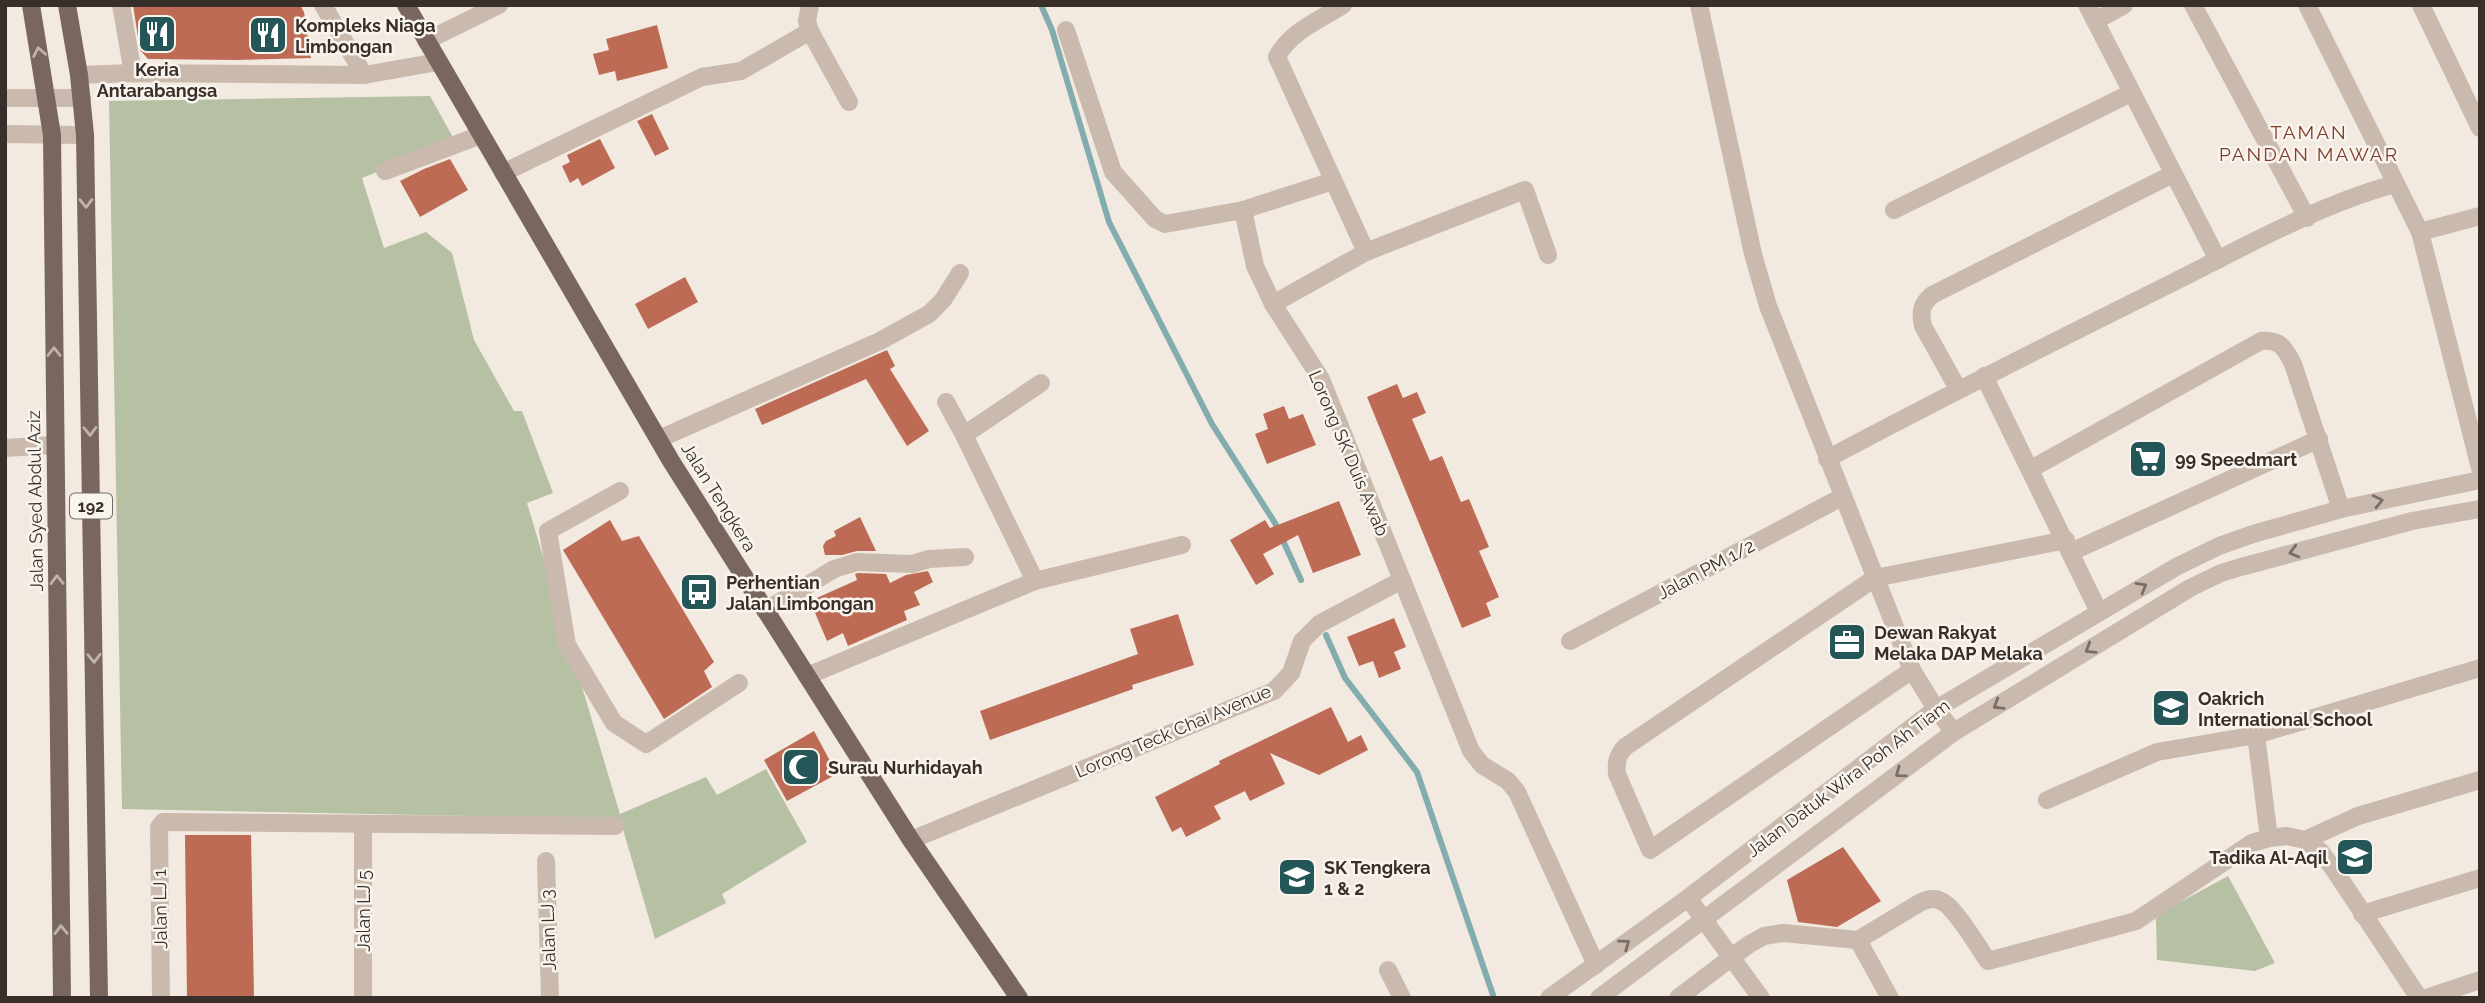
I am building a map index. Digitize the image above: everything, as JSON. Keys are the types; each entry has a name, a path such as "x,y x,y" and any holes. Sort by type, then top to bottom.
{"main road":[{"name":"Jalan Syed Abdul Aziz","path":"31,5 52,135 62,998"},
{"name":"192","path":"67,5 79,75 85,135 99,998"},
{"name":"Jalan Tengkera","path":"406,5 659,439 765,611 911,840 1019,998"}],"street":[{"path":"121,5 133,73"},
{"path":"323,5 364,75"},
{"path":"426,41 499,5"},
{"path":"810,5 807,21 810,31 849,102"},
{"path":"1343,5 1291,38 1282,47 1277,58 1366,252"},
{"path":"1699,5 1753,254 1768,306 1912,670 1954,732"},
{"path":"2124,5 2091,13 2218,260"},
{"path":"2193,5 2307,218"},
{"path":"2307,5 2420,232 2480,468"},
{"path":"2421,5 2480,128"},
{"path":"1066,30 1113,172 1155,219 1166,224 1243,211 1333,181"},
{"path":"503,173 702,76 741,71 810,31"},
{"path":"79,75 364,75 439,62"},
{"path":"1894,210 2131,93"},
{"path":"5,98 82,99"},
{"path":"5,134 85,135"},
{"path":"385,171 481,135"},
{"path":"1958,389 1923,326 1920,314 1923,303 1944,289 2173,174"},
{"path":"1828,459 1958,389 2218,260 2354,196 2395,184"},
{"path":"1273,304 1366,252 1525,190 1548,255"},
{"name":"Lorong SK Duis Awab","path":"1243,211 1255,266 1273,304 1321,379 1471,751 1482,765 1508,781 1517,792 1596,965"},
{"path":"2420,232 2480,216"},
{"path":"659,439 880,341 929,314 943,300 960,273"},
{"path":"2031,468 2262,341 2273,340 2285,347 2293,364 2341,509"},
{"path":"1984,376 2099,612"},
{"path":"964,435 1041,383"},
{"path":"946,402 1035,581"},
{"path":"1912,670 1650,849 1618,774 1616,764 1625,747 1874,579 2068,546 2319,439"},
{"path":"5,448 55,445"},
{"name":"Jalan Datuk Wira Poh Ah Tiam","path":"1549,998 1688,898 1936,709 2187,561 2219,546 2341,509 2480,480"},
{"path":"620,491 548,531 567,645 614,723 646,744 739,683"},
{"name":"Jalan PM 1/2","path":"1570,641 1842,497"},
{"name":"Jalan Datuk Wira Poh Ah Tiam","path":"1599,998 1954,732 2190,587 2221,573 2412,521 2480,509"},
{"path":"807,676 1035,581 1182,545"},
{"path":"765,611 834,569 857,562 912,564 929,559 965,557"},
{"name":"Lorong Teck Chai Avenue","path":"911,840 1274,691 1291,673 1302,641 1319,624 1402,580"},
{"path":"2047,800 2157,752 2256,736 2480,668"},
{"path":"2256,736 2269,838"},
{"path":"2305,840 2358,816 2480,780"},
{"name":"Jalan LJ 1","path":"161,998 159,827 163,822 363,825"},
{"path":"363,825 615,826"},
{"name":"Jalan LJ 5","path":"363,825 363,998"},
{"path":"1678,998 1764,936 1783,933 1858,940 1921,902 1931,899 1942,901 1950,908 1989,961 2119,928 2150,913 2235,853 2269,838 2287,836 2305,840 2328,862 2418,998"},
{"name":"Jalan LJ 3","path":"546,861 550,998"},
{"path":"2362,914 2480,878"},
{"path":"1688,898 1761,998"},
{"path":"1858,940 1890,998"},
{"path":"1388,970 1402,998"},
{"path":"2426,998 2480,979"}],"green space":[{"path":"430,96 455,141 362,178 384,248 426,232 452,253 474,340 514,411 522,411 553,493 527,503 620,814 706,777 717,795 766,769 807,842 722,894 726,903 655,939 620,819 122,809 109,101"},
{"path":"2228,876 2275,963 2255,971 2157,960 2156,919 2164,911"}],"building":[{"path":"133,5 300,5 304,12 311,58 148,59 140,50"},
{"path":"657,25 668,68 617,81 615,71 599,75 593,54 609,50 606,39"},
{"path":"652,114 669,149 655,156 637,121"},
{"path":"600,139 615,168 582,186 578,178 570,183 562,166 570,162 567,155"},
{"path":"450,159 468,190 420,217 400,181"},
{"path":"685,277 698,302 648,329 635,304"},
{"path":"887,350 895,366 890,369 929,431 907,446 866,379 762,425 755,409"},
{"path":"1397,384 1403,398 1417,392 1426,413 1412,419 1430,461 1442,456 1461,502 1469,499 1489,547 1479,551 1499,597 1486,603 1491,616 1462,628 1367,397"},
{"path":"1284,406 1289,419 1303,414 1316,445 1267,464 1255,434 1268,429 1263,414"},
{"path":"1339,501 1361,555 1313,573 1298,535 1263,554 1274,574 1256,585 1230,540 1265,520 1270,528"},
{"path":"860,517 876,551 825,555 823,546 826,541 836,536 834,531"},
{"path":"610,520 622,541 639,536 714,662 704,671 712,687 664,719 563,550"},
{"path":"928,571 933,582 914,592 920,605 904,611 907,620 848,646 843,633 827,641 810,601 857,580 855,574 858,573 886,574 890,583 906,575"},
{"path":"1178,614 1194,665 1132,685 1133,689 990,740 980,711 1138,654 1130,629"},
{"path":"1394,618 1406,647 1394,652 1401,669 1379,678 1373,661 1359,666 1347,637"},
{"path":"1331,707 1348,742 1361,735 1368,750 1319,775 1270,753 1285,784 1250,801 1245,791 1214,806 1221,819 1186,837 1181,827 1172,832 1155,797 1220,764 1219,761"},
{"name":"Surau Nurhidayah","path":"814,731 837,774 787,801 764,760"},
{"path":"185,835 251,835 254,998 187,998"},
{"path":"1843,847 1881,901 1837,927 1798,922 1787,880"}],"waterway":[{"path":"1041,5 1052,30 1109,222 1212,424 1275,523 1301,580"},
{"path":"1326,635 1345,678 1417,772 1494,998"}],"place":[{"name":"Keria Antarabangsa","path":"157,34"},
{"name":"Kompleks Niaga Limbongan","path":"268,35"},
{"name":"99 Speedmart","path":"2148,459"},
{"name":"Perhentian Jalan Limbongan","path":"699,592"},
{"name":"Dewan Rakyat Melaka DAP Melaka","path":"1847,642"},
{"name":"Oakrich International School","path":"2171,708"},
{"name":"Surau Nurhidayah","path":"801,767"},
{"name":"Tadika Al-Aqil","path":"2355,857"},
{"name":"SK Tengkera 1 & 2","path":"1297,877"}],"district":[{"name":"TAMAN PANDAN MAWAR","path":"2309,143"}]}
